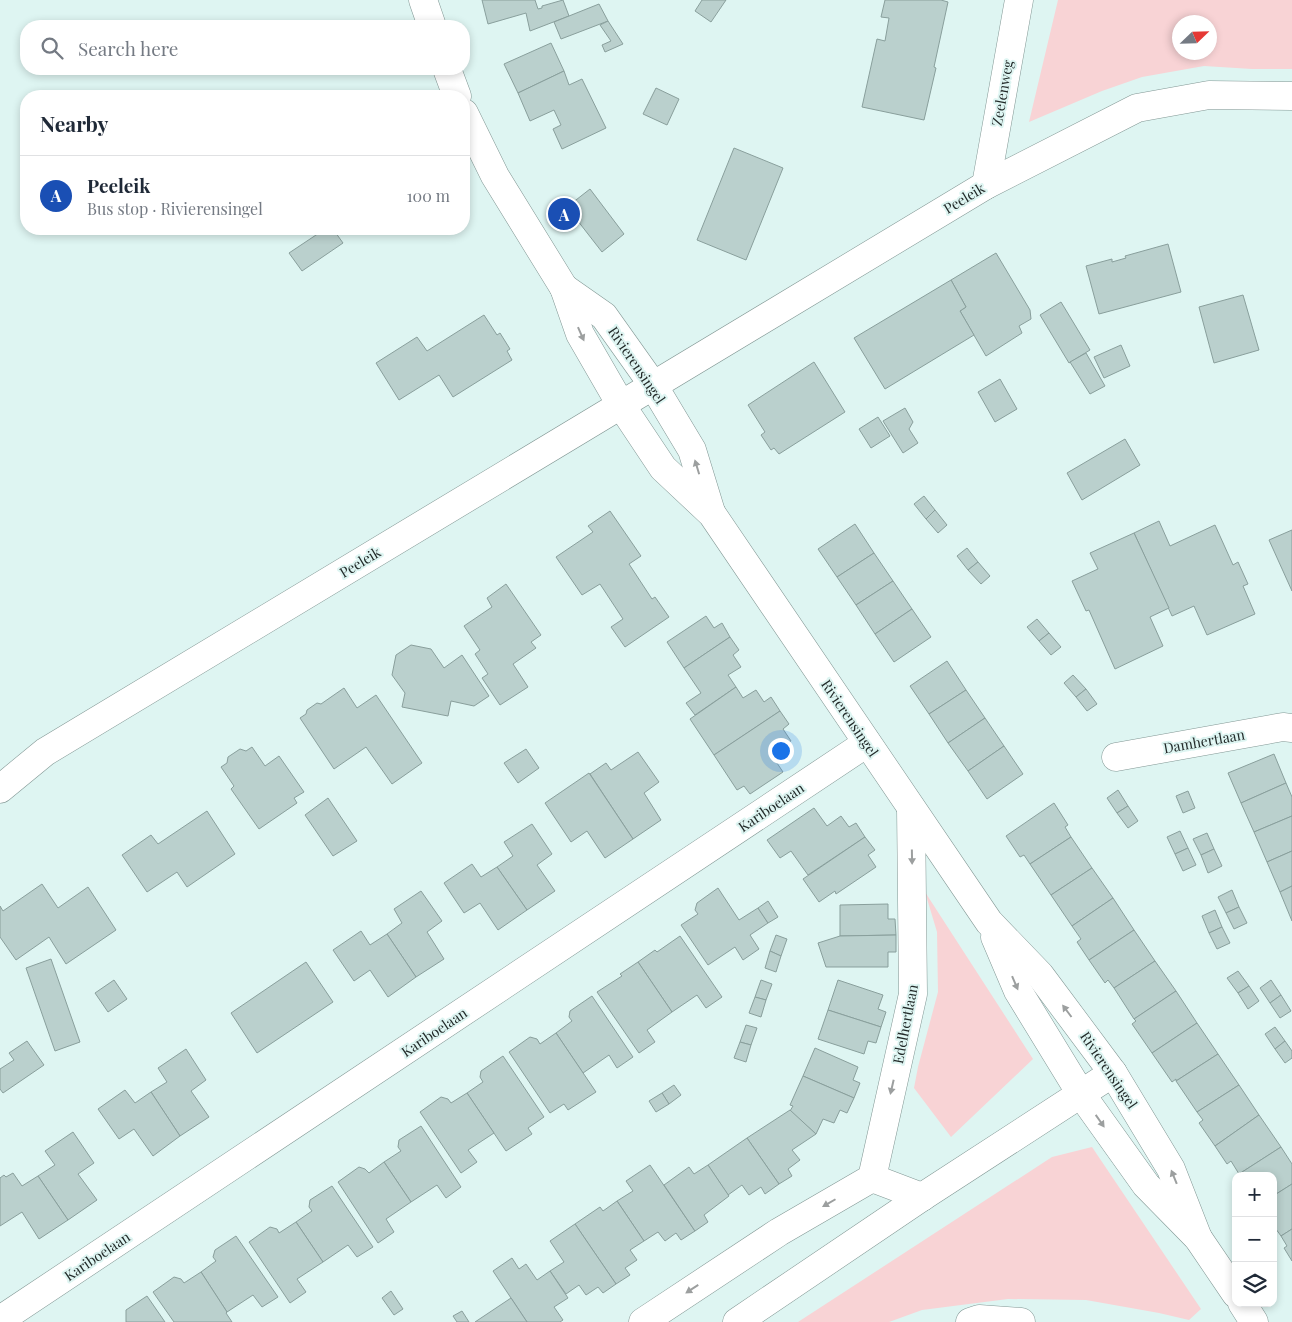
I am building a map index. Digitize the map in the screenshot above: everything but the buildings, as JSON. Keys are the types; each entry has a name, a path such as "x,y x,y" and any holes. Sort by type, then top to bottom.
{"street":[{"path":"422,0 430,20"},
{"name":"Zeelenweg","path":"986,185 1019,0"},
{"path":"449,75 455,90"},
{"name":"Peeleik","path":"0,790 45,752 986,185 1137,108 1209,95 1292,96"},
{"name":"Rivierensingel","path":"470,125 495,176 564,288 580,334 621,405 663,468 712,514 989,922 1040,974 1113,1073 1171,1168 1198,1238"},
{"name":"Rivierensingel","path":"564,288 604,316 653,385 692,450 712,514"},
{"name":"Damhertlaan","path":"1116,757 1283,727 1292,728"},
{"name":"Kariboelaan","path":"0,1320 867,743"},
{"name":"Edelhertlaan","path":"872,1178 914,994 911,808"},
{"name":"Rivierensingel","path":"989,922 1018,991 1081,1094 1146,1186 1198,1238 1232,1288"},
{"path":"737,1322 922,1197 1113,1073"},
{"path":"643,1322 779,1232 872,1178 922,1197"},
{"path":"1245,1307 1254,1322"},
{"path":"970,1322 979,1319 1021,1322"}],"shaded area":[{"path":"1058,0 1292,0 1292,69 1204,66 1142,77 1102,91 1029,122"},
{"path":"925,892 1033,1059 951,1137 914,1088 938,992 937,932"},
{"path":"1092,1147 1201,1309 1189,1320 1086,1300 1008,1299 922,1310 889,1322 798,1322 1052,1157"}],"place":[{"name":"Peeleik","path":"564,214"}]}
